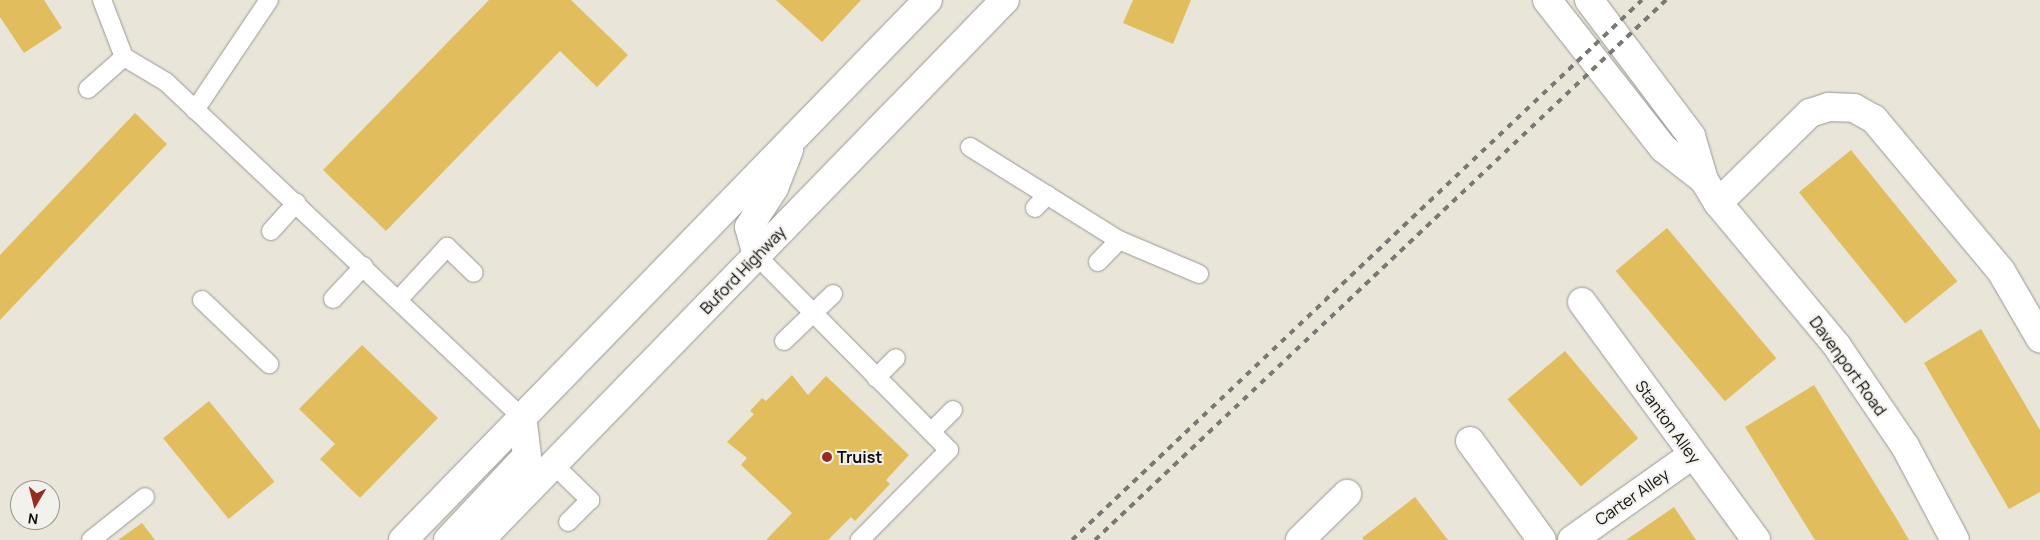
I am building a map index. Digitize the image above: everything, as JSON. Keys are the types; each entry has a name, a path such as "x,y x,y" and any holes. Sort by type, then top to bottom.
{"street":[{"path":"403,540 928,0"},
{"name":"Buford Highway","path":"480,540 1005,0"},
{"name":"Davenport Road","path":"1547,0 1663,148 1704,180"},
{"name":"Davenport Road","path":"1589,0 1692,136 1704,180 1718,203 1838,346 1905,446 1955,540"},
{"path":"1718,203 1810,113 1829,107 1854,108 1874,119 2001,271 2040,338"},
{"path":"757,256 751,222 774,188 795,137"},
{"name":"Stanton Alley","path":"1582,302 1756,540"},
{"path":"448,540 527,456 522,418"},
{"path":"1470,441 1542,540"},
{"name":"Carter Alley","path":"1572,540 1692,455"},
{"path":"1301,540 1347,494"}],"lane":[{"path":"102,0 124,57 166,82 399,299 522,418"},
{"path":"195,110 269,0"},
{"path":"88,89 124,57"},
{"path":"970,147 1119,240 1199,274"},
{"path":"1035,208 1048,195"},
{"path":"271,231 296,203"},
{"path":"1098,262 1119,240"},
{"path":"399,299 447,247 474,272"},
{"path":"757,256 813,316 949,450 860,540"},
{"path":"333,299 364,266"},
{"path":"784,341 813,316 833,294"},
{"path":"202,300 269,364"},
{"path":"876,378 896,358"},
{"path":"931,432 952,410"},
{"path":"553,464 590,500 568,522"},
{"path":"91,540 145,497"}],"shaded area":[{"path":"0,0 2040,0 2040,540 0,540"}],"building":[{"path":"0,0 44,0 62,28 24,53 0,17"},
{"path":"489,0 571,0 628,55 597,87 560,51 386,231 323,170"},
{"path":"776,0 861,0 822,42"},
{"path":"1133,0 1191,0 1173,44 1123,23"},
{"path":"135,113 167,144 0,320 0,255"},
{"path":"1851,150 1957,281 1905,324 1799,192"},
{"path":"1667,228 1776,358 1725,401 1616,271"},
{"path":"1981,329 2040,430 2040,492 2009,509 1924,363"},
{"path":"362,345 438,418 360,498 320,459 335,444 299,409"},
{"path":"1565,351 1638,438 1581,487 1508,399"},
{"name":"Truist","path":"792,375 808,395 826,376 909,455 886,480 890,484 855,521 851,517 828,540 766,540 792,513 741,465 747,458 727,442 754,414 750,411 762,398 766,401"},
{"path":"1814,385 1909,540 1815,540 1745,427"},
{"path":"209,401 274,482 229,519 163,438"},
{"path":"1415,497 1448,540 1364,540 1362,538"},
{"path":"1674,507 1696,540 1626,540"},
{"path":"142,523 155,540 118,540"}],"railway":[{"path":"1072,540 1642,0"},
{"path":"1095,540 1666,0"}],"place":[{"name":"Truist","path":"827,457"}]}
